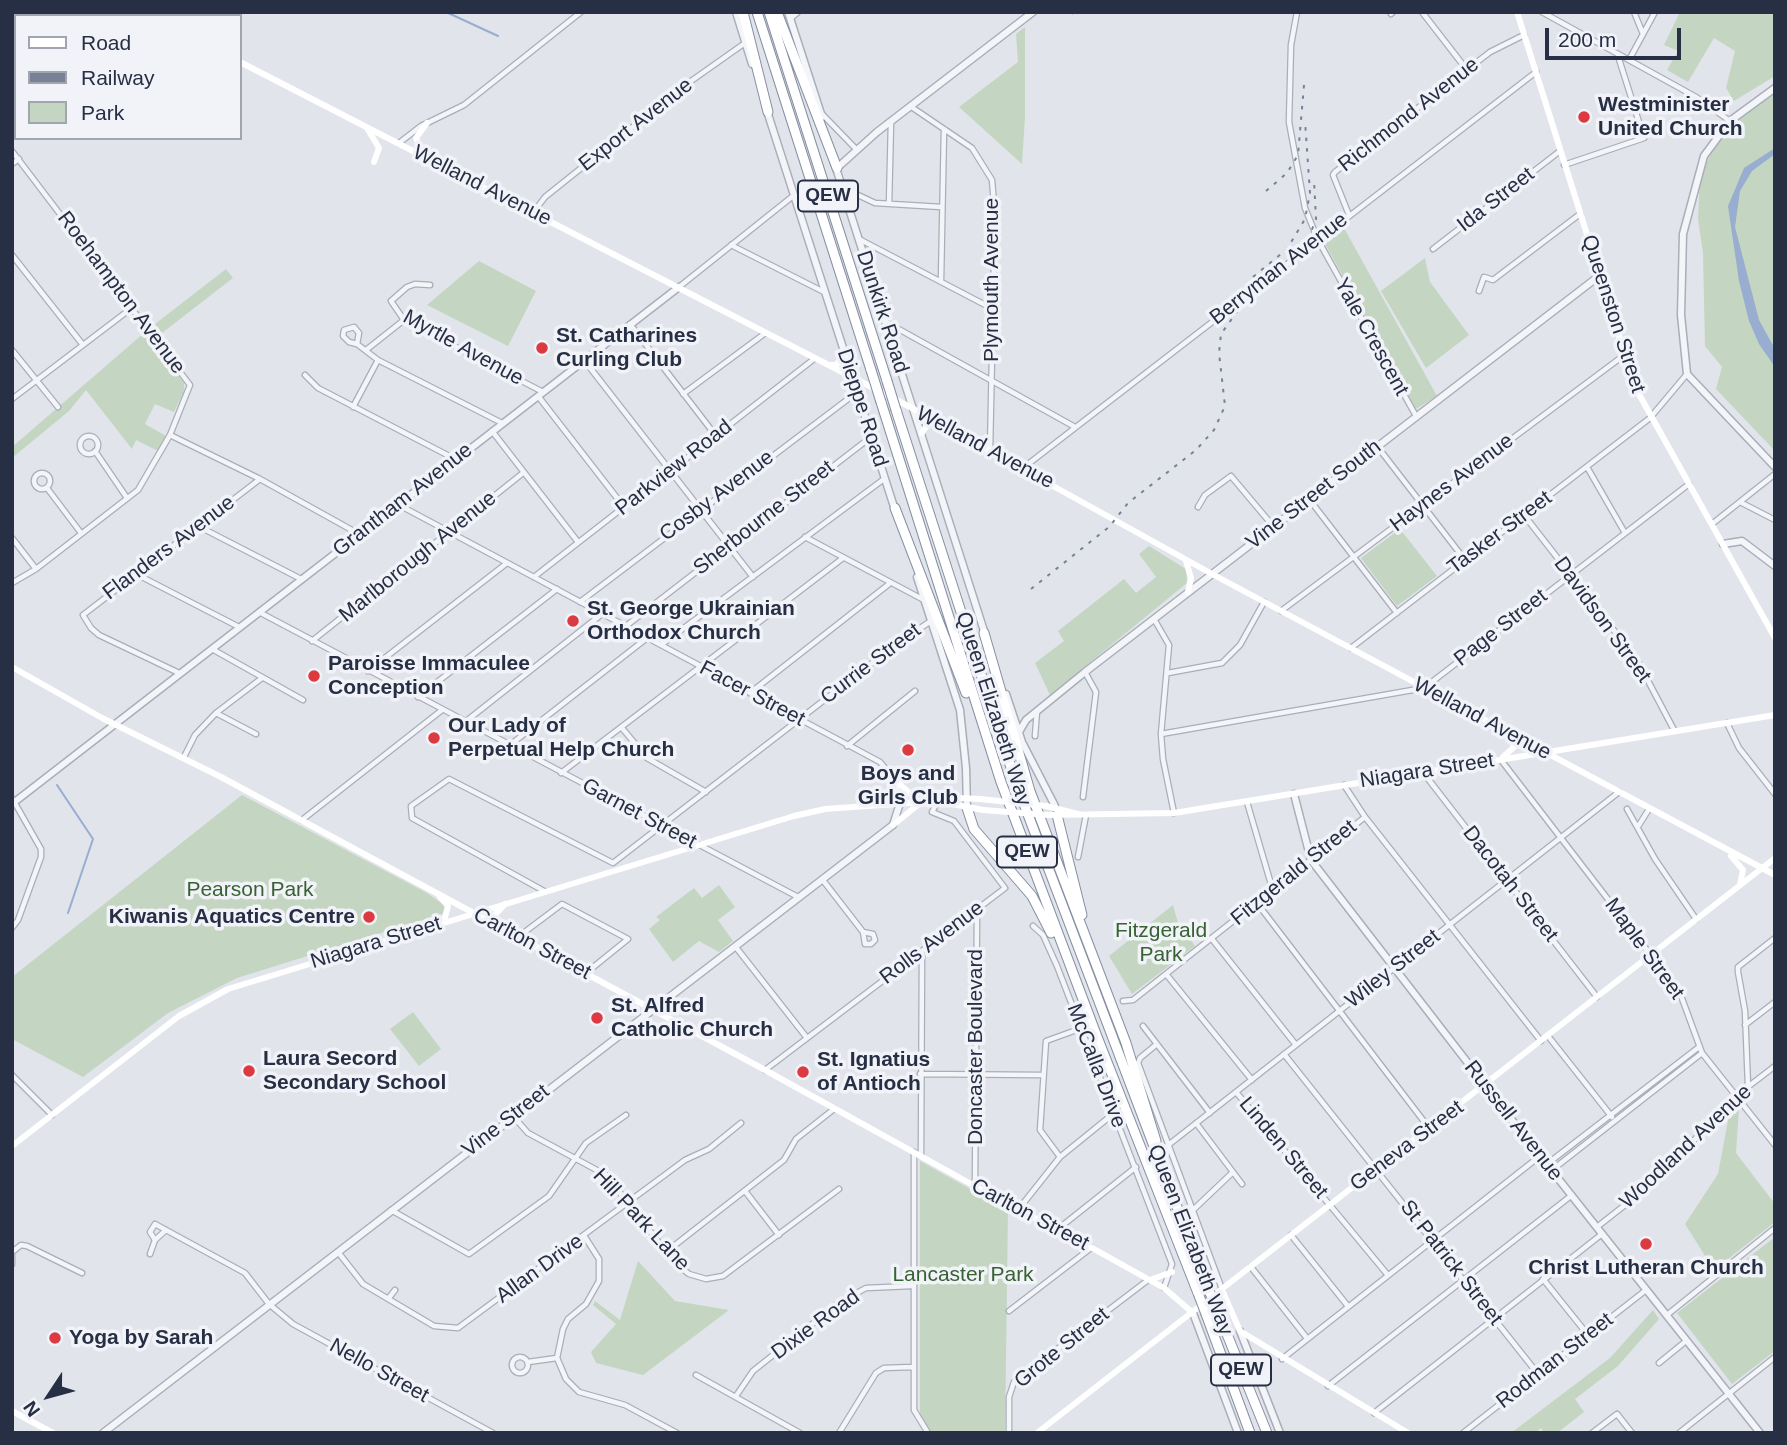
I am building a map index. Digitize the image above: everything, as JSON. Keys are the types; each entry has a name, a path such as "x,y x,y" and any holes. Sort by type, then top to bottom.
{"highway":[{"path":"743,12 768,112"},
{"name":"Queen Elizabeth Way","path":"757,12 991,750 1096,1034 1250,1433"},
{"name":"Queen Elizabeth Way","path":"769,12 1016,783 1207,1286 1267,1433"},
{"path":"777,12 836,169"},
{"path":"895,508 991,750"},
{"path":"984,633 1030,791 1150,1118 1159,1160"},
{"path":"966,803 974,829 1032,896 1096,1034"},
{"path":"1054,812 1092,956"}],"main road":[{"name":"Queenston Street","path":"1517,12 1623,356 1650,418 1690,484 1775,638"},
{"name":"Welland Avenue","path":"242,63 914,409 1212,574 1721,849"},
{"path":"423,155 416,138 427,123"},
{"path":"366,127 379,148 374,162"},
{"path":"828,365 836,365 845,355"},
{"path":"922,433 927,425 936,422"},
{"path":"1186,559 1191,578 1188,593"},
{"name":"Carlton Street","path":"12,667 115,724 184,757 302,820 1018,1210 1058,1229 1164,1289 1193,1313"},
{"name":"Niagara Street","path":"966,803 983,810 1078,814 1174,813 1775,715"},
{"path":"1500,759 1515,744 1503,730"},
{"path":"893,825 920,803 897,782"},
{"name":"Niagara Street","path":"12,1146 203,1000 228,989 696,844 825,809 900,803 966,803 980,799 1046,806 1054,812"},
{"path":"1721,849 1775,875"},
{"path":"1721,849 1743,869 1745,875 1738,887"},
{"name":"Geneva Street","path":"1037,1433 1775,858"},
{"path":"439,896 448,906 444,921"},
{"path":"501,927 494,916 507,902"},
{"path":"1148,1280 1172,1272"},
{"path":"1222,1290 1240,1331 1282,1359 1408,1433"},
{"path":"12,1411 53,1433"}],"street":[{"path":"399,143 427,123 464,105 581,12"},
{"name":"Dieppe Road","path":"736,12 850,377 960,710 967,768 966,803"},
{"path":"799,12 789,15 831,152 838,158 847,156"},
{"path":"836,169 847,156 1033,12"},
{"name":"Yale Crescent","path":"1297,12 1291,45 1289,122 1301,191 1318,240 1416,416"},
{"path":"1422,12 1466,70"},
{"path":"1542,12 1696,97 1730,121"},
{"path":"1634,12 1643,35"},
{"path":"1629,60 1655,12"},
{"name":"Richmond Avenue","path":"1349,215 1333,175 1335,172 1490,52 1524,35"},
{"name":"Export Avenue","path":"533,213 545,197 699,75 745,43"},
{"path":"1564,165 1643,138 1618,55"},
{"name":"Berryman Avenue","path":"1023,468 1536,72"},
{"path":"1775,88 1730,121 1704,156 1683,234 1681,315 1687,374 1775,467"},
{"name":"Plymouth Avenue","path":"910,106 979,155 992,180 990,450"},
{"path":"820,112 856,149"},
{"path":"889,204 891,122"},
{"path":"940,280 944,129"},
{"name":"Roehampton Avenue","path":"12,151 190,385 170,435 145,481 36,569 12,583"},
{"name":"Ida Street","path":"1433,249 1560,151"},
{"path":"12,164 19,159"},
{"name":"Dunkirk Road","path":"836,169 984,633 1018,732 1054,812"},
{"path":"843,188 875,203 941,207"},
{"name":"Grantham Avenue","path":"13,801 793,196"},
{"path":"1479,291 1484,277 1493,280 1580,214"},
{"path":"859,239 993,309"},
{"path":"731,245 824,292"},
{"path":"12,256 83,345"},
{"name":"Vine Street South","path":"1018,732 1034,713 1085,672 1599,276"},
{"name":"Myrtle Avenue","path":"430,285 415,284 407,287 391,301 404,320 540,394"},
{"path":"12,399 132,307"},
{"path":"366,350 404,320"},
{"path":"885,322 1075,427"},
{"path":"630,324 716,436"},
{"path":"683,394 764,334"},
{"path":"357,344 378,360 502,423"},
{"path":"12,350 58,407"},
{"name":"Haynes Avenue","path":"1281,611 1623,356"},
{"name":"Parkview Road","path":"534,577 814,359"},
{"path":"353,407 378,360"},
{"path":"584,360 668,472 753,577"},
{"name":"Tasker Street","path":"1351,649 1650,418 1687,374"},
{"path":"305,375 318,388 455,459"},
{"name":"Cosby Avenue","path":"580,602 856,393"},
{"path":"540,394 624,507"},
{"path":"492,431 578,542"},
{"path":"170,435 260,479 359,534"},
{"name":"Sherbourne Street","path":"626,626 727,545 871,437"},
{"path":"1377,446 1465,560"},
{"path":"95,452 127,498"},
{"path":"1587,467 1625,533"},
{"name":"Marlborough Avenue","path":"312,641 523,473"},
{"path":"1712,524 1775,474"},
{"path":"1198,507 1205,495 1231,476 1273,526"},
{"name":"Flanders Avenue","path":"179,673 99,635 84,620 83,615 260,479"},
{"path":"662,645 884,479"},
{"name":"Page Street","path":"1161,734 1424,688 1690,484"},
{"path":"47,488 81,533"},
{"path":"1309,499 1396,613"},
{"path":"1740,502 1775,520"},
{"name":"Facer Street","path":"397,504 880,762 897,782"},
{"name":"Davidson Street","path":"1524,515 1637,660 1674,730"},
{"path":"198,526 300,579"},
{"path":"805,537 889,584 925,600"},
{"path":"12,538 36,569"},
{"path":"1723,544 1741,541 1775,566"},
{"path":"561,773 843,558"},
{"path":"368,671 507,563"},
{"path":"136,573 239,627"},
{"path":"750,693 889,584"},
{"path":"418,697 557,589"},
{"path":"1168,673 1222,663 1240,645 1264,602"},
{"name":"Garnet Street","path":"258,612 798,897"},
{"path":"465,722 602,614"},
{"path":"1154,619 1169,645 1161,734 1174,813"},
{"name":"Currie Street","path":"544,891 412,818 411,806 449,779 613,863 663,827 799,719 932,621"},
{"path":"509,745 647,638"},
{"path":"211,648 303,700"},
{"path":"1083,797 1096,691 1085,672"},
{"path":"184,757 195,734 216,713 262,678"},
{"path":"847,746 915,691"},
{"path":"302,820 442,710"},
{"path":"1012,712 1034,713 1035,736"},
{"path":"216,713 256,734"},
{"path":"1727,722 1739,748 1775,794"},
{"path":"622,727 648,758 706,792"},
{"name":"Maple Street","path":"1500,759 1680,993 1702,1053 1775,1145"},
{"name":"Dacotah Street","path":"1422,771 1597,997"},
{"path":"893,825 900,803 897,782"},
{"path":"1344,785 1364,817 1541,1042"},
{"name":"Wiley Street","path":"1167,1146 1619,792"},
{"name":"Russell Avenue","path":"1294,794 1311,860 1485,1086 1760,1433"},
{"path":"12,928 18,920 41,857 41,849 13,801"},
{"path":"1247,802 1273,891"},
{"name":"Rolls Avenue","path":"765,1070 1004,888 954,821 932,813 937,803"},
{"path":"1638,826 1649,808"},
{"path":"1627,809 1696,920"},
{"path":"1078,857 1087,814"},
{"name":"Fitzgerald Street","path":"1123,1001 1133,1000 1364,817"},
{"name":"Vine Street","path":"103,1433 893,825"},
{"path":"821,878 863,932"},
{"path":"1257,903 1429,1128"},
{"path":"518,937 562,904 628,939 586,973"},
{"name":"Doncaster Boulevard","path":"975,1186 977,909"},
{"name":"McCalla Drive","path":"1033,926 1043,935 1082,1028 1172,1264 1172,1272"},
{"path":"1212,939 1296,1045"},
{"path":"1748,1087 1745,1011 1738,967 1775,939"},
{"path":"735,946 807,1038"},
{"path":"922,951 911,1286 912,1367 914,1410 928,1433"},
{"name":"Linden Street","path":"1166,974 1252,1080"},
{"path":"1745,1026 1775,1002"},
{"path":"1143,1026 1210,1113"},
{"path":"1060,1157 1040,1130 1041,1075 1048,1038 1082,1028"},
{"path":"1548,1036 1612,1118"},
{"path":"1157,1044 1138,1060 1167,1146 1222,1290"},
{"path":"1549,1167 1699,1047"},
{"path":"1612,1118 1702,1053"},
{"name":"St Patrick Street","path":"1284,1054 1433,1238 1538,1374"},
{"name":"Woodland Avenue","path":"1597,1227 1653,1183 1736,1096 1775,1066"},
{"path":"920,1074 1041,1075"},
{"path":"12,1075 52,1115"},
{"name":"Linden Street","path":"1236,1092 1387,1274"},
{"path":"666,1251 784,1160 796,1139 834,1109"},
{"path":"1018,1210 1060,1157 1113,1114"},
{"path":"391,1210 469,1254 549,1196 586,1143 626,1115"},
{"name":"Hill Park Lane","path":"513,1116 528,1133 606,1175 666,1251 689,1275 714,1279 723,1276 839,1189"},
{"name":"Allan Drive","path":"338,1252 363,1284 434,1326 458,1328 585,1237 685,1160 709,1149 741,1123"},
{"path":"1196,1123 1242,1184"},
{"path":"1282,1359 1306,1337 1540,1156"},
{"path":"1058,1229 1136,1167"},
{"path":"1192,1211 1233,1173"},
{"path":"745,1191 779,1235"},
{"path":"1328,1386 1572,1195"},
{"path":"150,1254 155,1240 166,1230 155,1224 150,1232 155,1240"},
{"path":"1667,1315 1775,1228"},
{"name":"Nello Street","path":"166,1230 245,1273 269,1304 293,1324 493,1433"},
{"path":"1374,1413 1602,1234"},
{"path":"1291,1235 1347,1305"},
{"path":"585,1237 599,1259 599,1281 586,1304 568,1320 557,1358 566,1379 579,1392 625,1405 677,1433"},
{"path":"12,1264 12,1253 21,1245 82,1273"},
{"path":"1009,1311 1091,1248"},
{"path":"1251,1267 1306,1337"},
{"path":"1164,1289 1172,1272"},
{"path":"1544,1279 1588,1335"},
{"name":"Grote Street","path":"1009,1433 1009,1397 1014,1382 1148,1280"},
{"name":"Dixie Road","path":"736,1396 753,1371 841,1302 866,1288 911,1286"},
{"name":"Rodman Street","path":"1463,1433 1647,1289"},
{"path":"388,1299 395,1290"},
{"path":"1193,1313 1238,1433"},
{"path":"1240,1331 1280,1433"},
{"path":"1659,1363 1687,1340"},
{"path":"1679,1433 1775,1357"},
{"path":"528,1362 557,1358"},
{"path":"839,1433 876,1373 884,1368 912,1367"},
{"path":"696,1375 800,1433"},
{"path":"1592,1433 1617,1414 1632,1433"}],"green space":[{"path":"1680,12 1775,12 1775,76 1734,101 1726,88 1735,51 1714,38 1688,82 1667,70 1678,51 1664,45"},
{"path":"1025,27 1022,164 959,107 1018,62 1016,34"},
{"path":"1775,93 1775,451 1716,389 1722,367 1705,346 1703,253 1698,219 1700,177 1713,149 1732,124"},
{"path":"1344,228 1437,396 1416,409 1324,242"},
{"path":"1425,258 1430,282 1469,335 1426,368 1381,291"},
{"path":"479,261 536,291 508,346 427,305"},
{"path":"226,269 233,278 162,333 155,324"},
{"path":"144,333 184,383 184,391 174,412 155,404 145,424 166,436 158,451 136,440 132,449 86,390 69,411 12,458 12,447"},
{"path":"1400,529 1437,576 1397,606 1361,558"},
{"path":"1149,546 1186,569 1187,583 1050,695 1035,663 1064,641 1058,631 1124,579 1136,593 1156,577 1139,554"},
{"name":"Pearson Park","path":"242,795 427,893 446,906 445,913 237,978 168,1013 83,1077 12,1039 12,977"},
{"path":"719,885 735,907 718,920 733,941 719,952 699,941 673,962 649,929 660,920 656,917 694,888 702,898"},
{"name":"Fitzgerald Park","path":"1173,905 1178,923 1195,946 1132,994 1109,956"},
{"path":"413,1012 441,1049 419,1066 390,1029"},
{"path":"1735,1106 1739,1109 1736,1153 1775,1204 1775,1222 1714,1270 1685,1224 1718,1174 1729,1115"},
{"name":"Lancaster Park","path":"920,1161 1008,1210 1005,1433 932,1433 920,1417"},
{"path":"1775,1237 1775,1351 1732,1384 1677,1313"},
{"path":"638,1261 675,1301 729,1310 643,1375 596,1363 591,1352 616,1324 593,1305 595,1301 620,1320"},
{"path":"1653,1310 1659,1319 1618,1366 1575,1399 1584,1412 1557,1433 1544,1433 1541,1428 1535,1433 1511,1433 1610,1358"}],"water":[{"path":"1775,148 1775,154 1752,171 1740,191 1735,227 1759,320 1775,349 1775,367 1759,344 1749,321 1739,281 1728,206 1744,168"}],"waterway":[{"path":"446,12 498,36"},
{"path":"57,785 93,839 68,913"}],"railway":[{"path":"1266,191 1287,173 1298,155 1304,85"},
{"path":"1253,277 1287,249 1305,219 1310,193 1305,121"},
{"path":"1031,589 1109,527 1128,503 1196,450 1214,430 1225,406 1219,353 1221,334 1239,309 1292,266 1305,248 1316,219 1314,180"}],"place":[{"name":"Westminister United Church","path":"1584,117"},
{"name":"St. Catharines Curling Club","path":"542,348"},
{"name":"St. George Ukrainian Orthodox Church","path":"573,621"},
{"name":"Paroisse Immaculee Conception","path":"314,676"},
{"name":"Our Lady of Perpetual Help Church","path":"434,738"},
{"name":"Boys and Girls Club","path":"908,750"},
{"name":"Kiwanis Aquatics Centre","path":"369,917"},
{"name":"St. Alfred Catholic Church","path":"597,1018"},
{"name":"Laura Secord Secondary School","path":"249,1071"},
{"name":"St. Ignatius of Antioch","path":"803,1072"},
{"name":"Christ Lutheran Church","path":"1646,1244"},
{"name":"Yoga by Sarah","path":"55,1338"}]}
